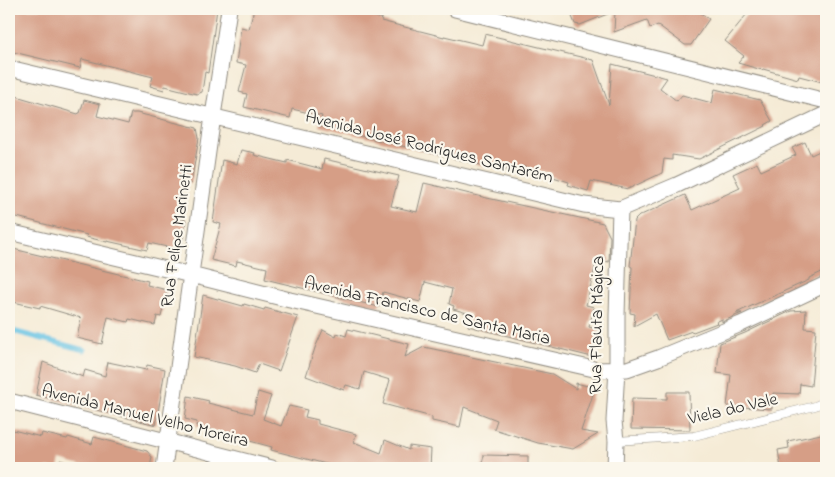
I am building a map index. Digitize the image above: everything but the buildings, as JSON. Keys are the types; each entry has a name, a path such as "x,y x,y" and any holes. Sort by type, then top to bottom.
{"street":[{"name":"Rua Felipe Marinetti","path":"164,468 229,9"},
{"path":"462,9 826,101"},
{"name":"Avenida José Rodrigues Santarém","path":"9,68 584,205 620,209 668,189 826,114"},
{"name":"Rua Flauta Mágica","path":"615,468 616,441 614,421 618,370 617,306 620,209"},
{"name":"Avenida Francisco de Santa Maria","path":"9,232 191,274 290,300 598,370 627,369 658,358 740,324 826,284"},
{"name":"Avenida Manuel Velho Moreira","path":"9,401 272,468"}],"lane":[{"name":"Viela do Vale","path":"616,441 694,436 815,406 826,401"}],"waterway":[{"path":"9,330 84,350"}]}
